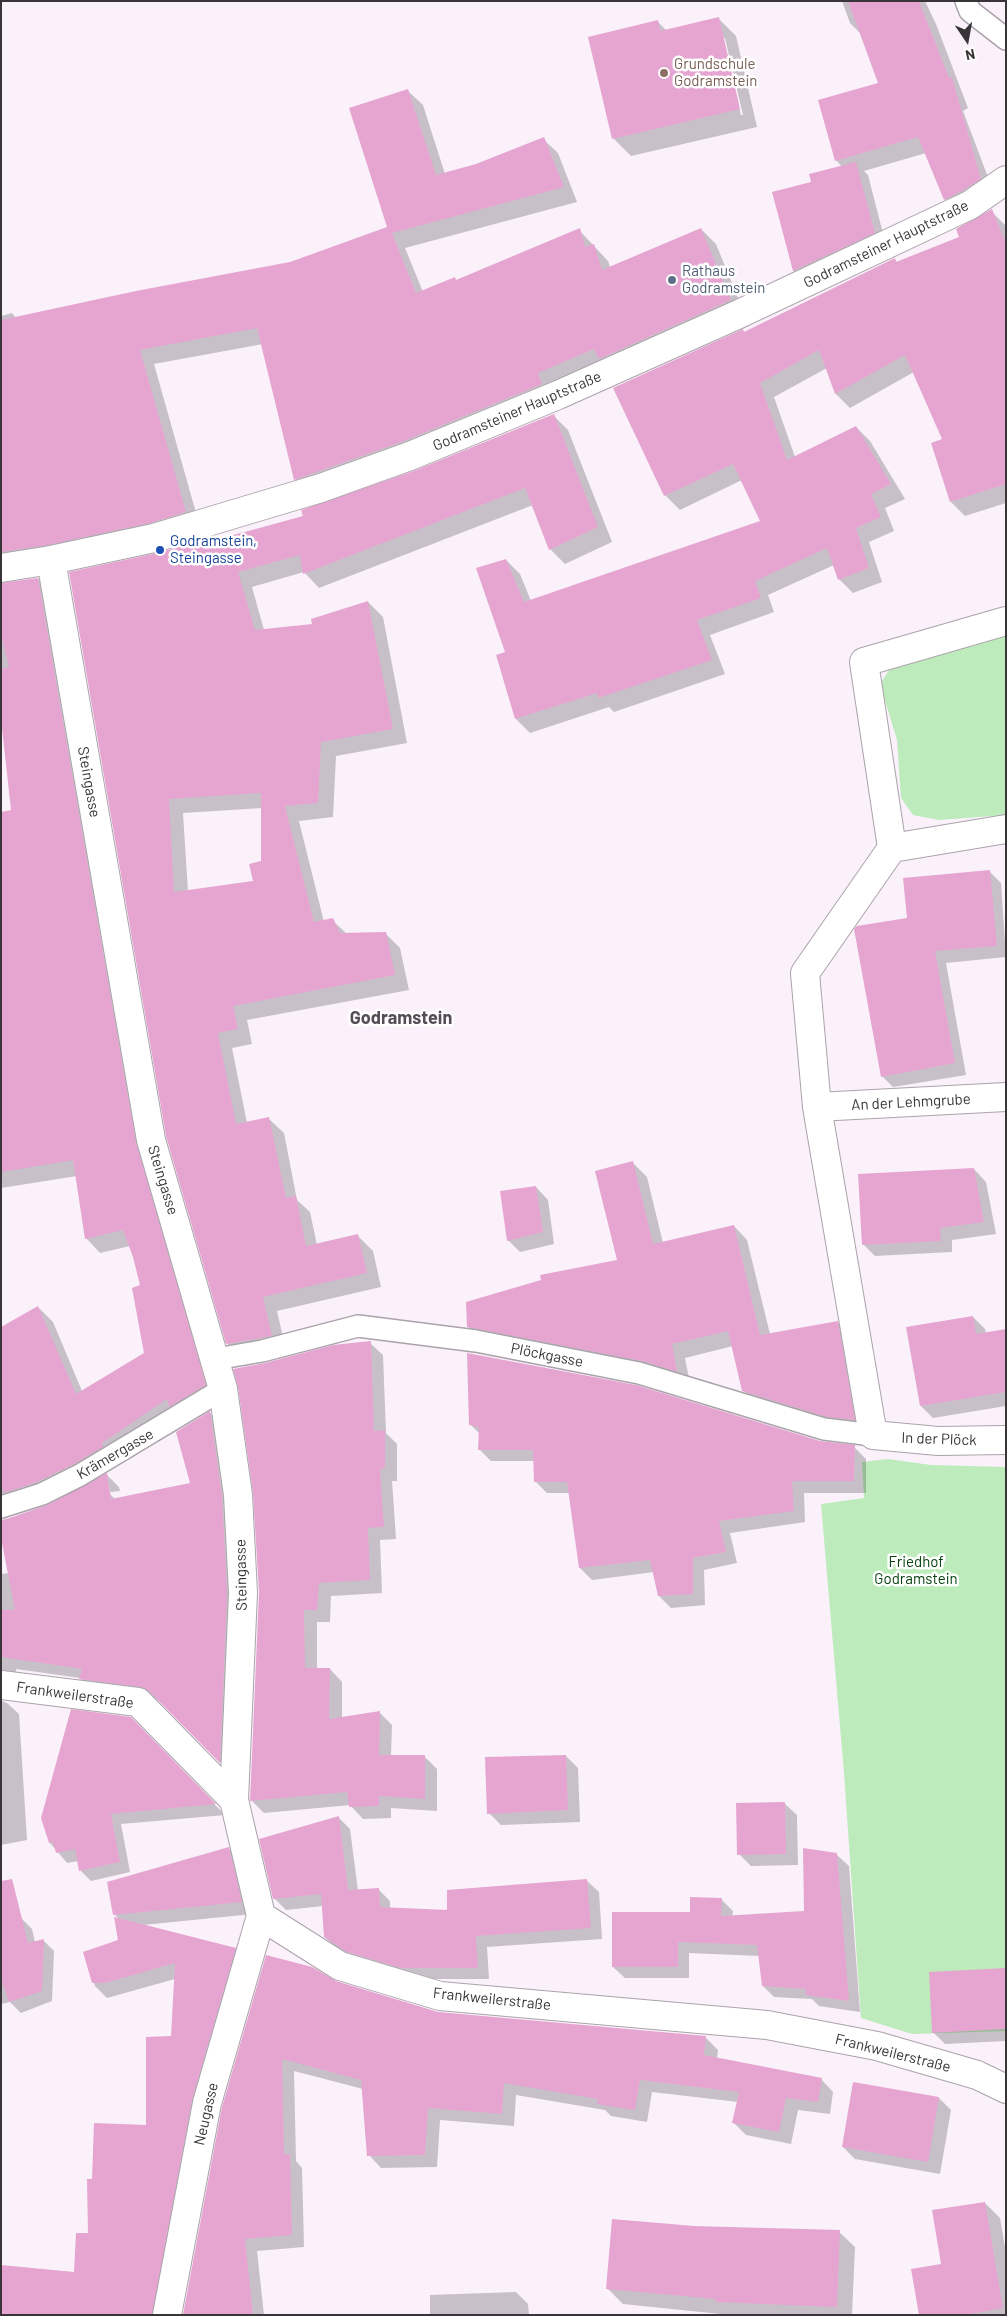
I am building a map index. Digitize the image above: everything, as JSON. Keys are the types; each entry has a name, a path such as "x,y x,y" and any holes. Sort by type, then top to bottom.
{"street":[{"name":"Godramsteiner Hauptstraße","path":"1,568 51,560 154,538 321,488 410,456 558,395 755,307 970,205 1006,180"},
{"name":"Steingasse","path":"51,560 150,1140 216,1359 223,1389 238,1495 243,1593 234,1800"},
{"path":"873,1435 817,1107 805,973 892,848 864,662 1006,621"},
{"path":"892,848 1006,829"},
{"name":"An der Lehmgrube","path":"817,1107 1006,1097"},
{"name":"In der Plöck","path":"873,1435 938,1441 1006,1440"},
{"name":"Frankweilerstraße","path":"1,1685 138,1702 234,1800"},
{"path":"234,1800 260,1916"},
{"name":"Frankweilerstraße","path":"260,1916 340,1966 440,1996 767,2025 877,2046 977,2075 1006,2089"},
{"name":"Neugasse","path":"166,2315 207,2103 260,1916"}],"lane":[{"path":"966,1 970,11 1006,38"},
{"name":"Plöckgasse","path":"216,1359 262,1351 358,1326 476,1341 639,1374 824,1429 873,1435"},
{"name":"Krämergasse","path":"1,1507 42,1494 80,1475 223,1389"}],"green space":[{"path":"1006,628 1006,815 939,820 913,815 901,798 897,740 880,684 898,657"},
{"name":"Friedhof Godramstein","path":"888,1459 931,1465 1006,1467 1006,2031 912,2034 861,2018 844,1773 821,1504 864,1498 862,1462"}],"building":[{"path":"848,1 919,1 949,78 952,77 981,179 944,200 918,137 835,161 818,100 878,83"},
{"name":"Grundschule Godramstein","path":"719,17 740,109 612,139 588,37 658,20 660,31"},
{"path":"408,89 436,175 476,164 544,137 564,187 392,233 416,293 455,277 456,280 580,228 585,247 594,244 602,270 701,228 731,300 599,359 594,349 538,373 542,384 404,441 294,480 257,328 140,350 186,512 150,523 48,545 1,552 1,320 136,291 290,262 387,227 349,108"},
{"path":"856,162 875,233 793,271 772,192 811,182 809,174"},
{"path":"992,209 1006,244 1006,484 950,502 931,443 942,439 905,355 835,394 819,350 760,383 787,460 856,426 891,484 871,494 881,517 856,528 869,568 838,580 827,548 755,581 761,598 697,620 712,660 598,698 597,693 515,719 496,655 505,652 476,568 506,559 524,602 760,521 733,464 664,496 613,388 743,329 744,332 895,258 896,262 959,237 956,229"},
{"path":"554,414 598,527 549,550 525,488 303,574 300,555 238,572 255,630 312,624 311,619 368,601 393,729 321,742 318,803 285,806 314,922 333,918 340,933 386,932 395,975 233,1006 238,1029 218,1033 236,1124 269,1117 286,1198 296,1196 306,1246 358,1234 367,1273 263,1297 272,1336 226,1344 166,1136 69,572 157,553 195,542 195,545 303,516 301,510 416,470","holes":["261,793 261,861 249,864 253,881 174,892 169,799"]},
{"path":"38,578 136,1143 206,1385 169,1407 167,1399 102,1443 103,1447 74,1464 37,1482 4,1493 1,1484 1,1327 38,1306 76,1394 144,1353 132,1288 140,1285 133,1257 123,1230 85,1239 73,1160 1,1172 1,812 11,810 1,719 1,669 9,667 1,635 1,583"},
{"path":"990,870 997,946 935,951 955,1063 881,1077 854,929 857,926 907,918 903,878"},
{"path":"633,1161 653,1244 734,1225 760,1335 838,1321 855,1420 827,1417 742,1391 728,1331 672,1344 677,1372 642,1361 467,1327 466,1302 541,1280 540,1275 617,1260 595,1171"},
{"path":"974,1168 984,1222 940,1228 941,1241 862,1245 858,1174"},
{"path":"536,1186 543,1232 507,1241 500,1191"},
{"path":"973,1316 976,1334 1006,1329 1006,1392 920,1406 906,1327"},
{"path":"371,1341 374,1431 385,1430 385,1468 380,1469 384,1527 368,1528 370,1580 319,1583 317,1610 304,1610 305,1668 330,1668 329,1719 380,1711 379,1755 425,1755 425,1799 379,1796 379,1806 349,1807 347,1792 250,1801 259,1592 253,1493 238,1387 233,1369 265,1363 333,1345"},
{"path":"467,1353 636,1385 820,1441 855,1445 854,1481 792,1481 794,1511 719,1521 726,1552 693,1558 693,1594 658,1596 650,1560 579,1568 567,1482 534,1482 533,1450 478,1450 479,1427 469,1425"},
{"path":"210,1411 222,1496 227,1593 220,1763 149,1691 141,1687 79,1679 82,1669 1,1657 1,1610 15,1610 1,1538 1,1521 47,1505 107,1473 111,1499 190,1483 176,1432"},
{"path":"71,1709 131,1717 216,1804 111,1814 120,1862 79,1871 75,1849 56,1853 53,1842 49,1843 41,1818"},
{"path":"566,1755 568,1810 487,1814 485,1757"},
{"path":"785,1802 786,1854 737,1855 736,1803"},
{"path":"339,1816 348,1890 379,1888 380,1907 447,1910 447,1890 587,1879 591,1928 476,1936 478,1968 401,1968 347,1952 324,1937 321,1894 273,1899 259,1839"},
{"path":"229,1847 242,1902 113,1915 107,1882"},
{"path":"803,1848 837,1853 849,2001 806,1995 806,1989 762,1986 757,1945 678,1942 678,1967 612,1967 612,1912 690,1912 690,1897 722,1898 721,1916 804,1911"},
{"path":"12,1879 28,1943 44,1939 42,1991 9,2002 1,1978 1,1881"},
{"path":"114,1917 236,1948 192,2100 152,2315 1,2315 1,2265 74,2272 76,2233 88,2233 87,2179 92,2179 94,2123 146,2125 146,2037 171,2036 175,1963 105,1983 92,1983 83,1952 118,1940"},
{"path":"266,1955 312,1967 336,1981 438,2012 706,2036 704,2055 822,2078 818,2102 786,2098 779,2132 732,2123 739,2092 640,2080 635,2110 597,2104 598,2099 504,2083 502,2114 428,2108 425,2155 367,2156 361,2080 282,2059 284,2154 290,2154 292,2235 245,2239 253,2315 183,2315 222,2107"},
{"path":"1006,1968 1006,2029 932,2033 929,1972"},
{"path":"853,2082 939,2097 928,2162 842,2147"},
{"path":"985,2202 1003,2308 965,2315 919,2315 911,2269 941,2264 932,2210"},
{"path":"612,2219 694,2226 840,2230 837,2307 715,2302 716,2299 606,2289"}],"place":[{"name":"Grundschule Godramstein","path":"664,73"},
{"name":"Rathaus Godramstein","path":"672,280"},
{"name":"Godramstein, Steingasse","path":"160,550"}],"district":[{"name":"Godramstein","path":"401,1018"}]}
